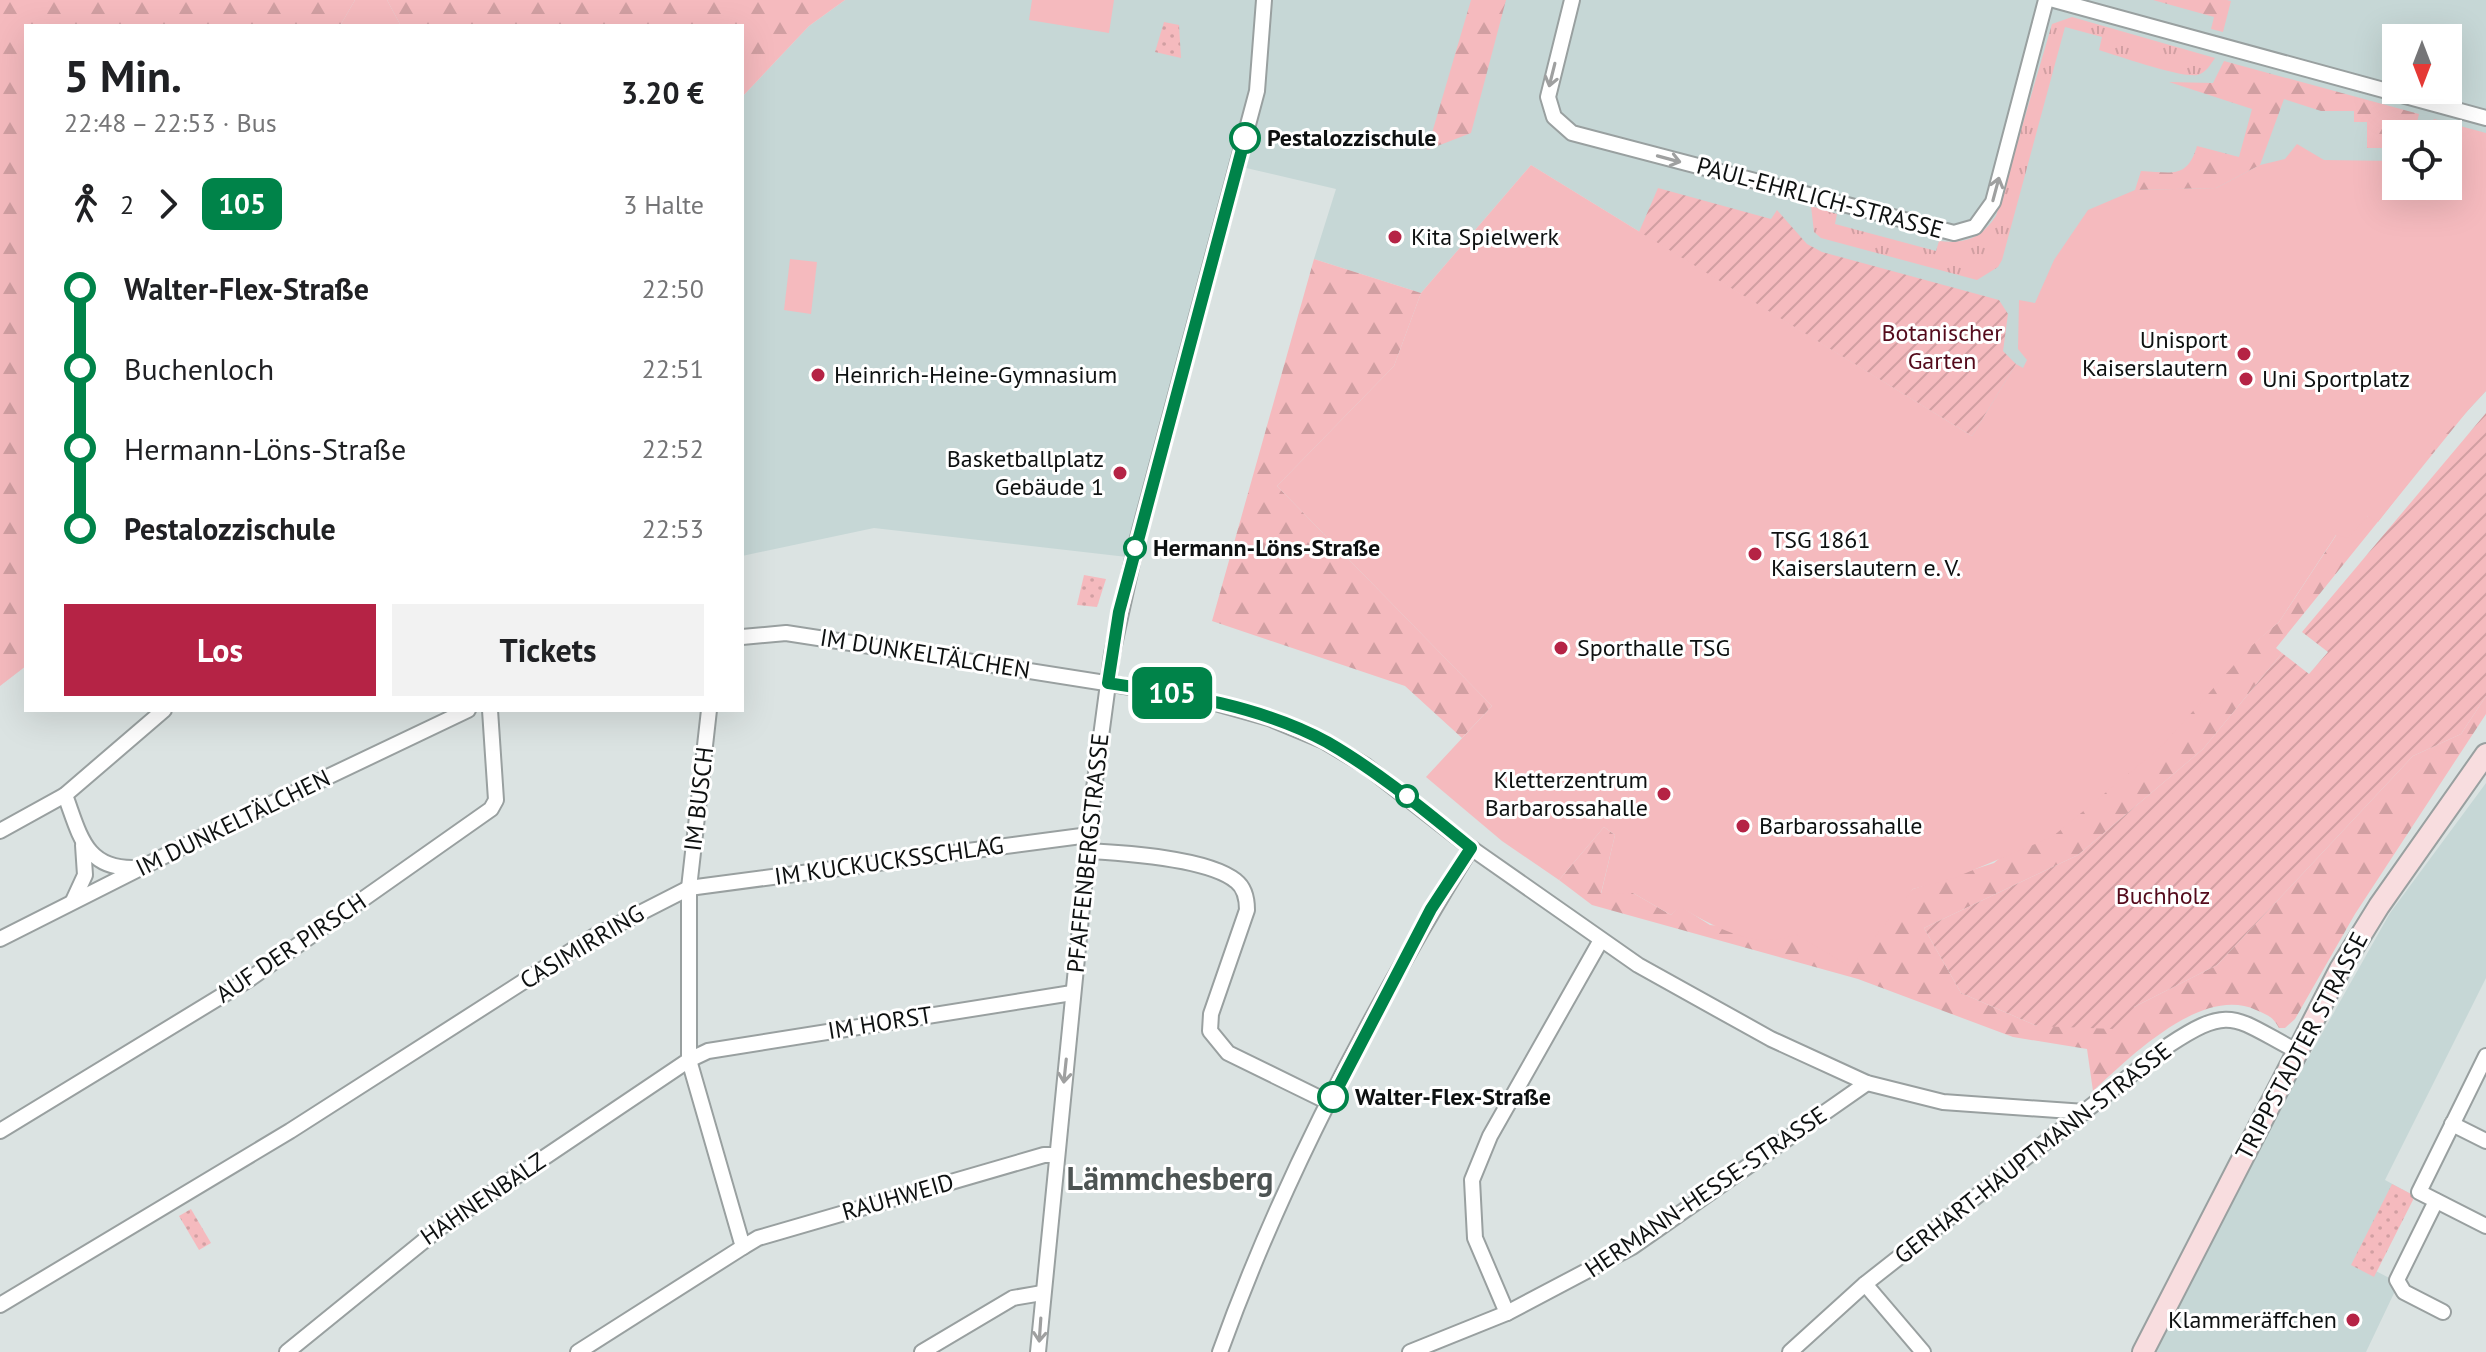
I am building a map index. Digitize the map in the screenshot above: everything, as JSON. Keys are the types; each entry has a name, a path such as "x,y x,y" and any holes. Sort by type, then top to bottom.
{"main road":[{"name":"TRIPPSTADTER STRASSE","path":"2143,1352 2295,1050 2379,906 2486,754"}],"street":[{"name":"PFAFFENBERGSTRASSE","path":"1038,1352 1089,835 1119,612 1257,91 1264,0"},
{"name":"PAUL-EHRLICH-STRASSE","path":"1572,0 1548,97 1554,117 1572,133 1954,233 1975,227 1993,202 2046,0"},
{"path":"2054,0 2486,118"},
{"name":"IM DUNKELTÄLCHEN","path":"744,637 786,633 1108,683"},
{"path":"1108,683 1236,707 1324,741 1366,766 1471,848 1638,965 1771,1039 1867,1083 1943,1102 2085,1112"},
{"path":"0,831 65,795 162,712"},
{"name":"IM DUNKELTÄLCHEN","path":"0,939 464,712"},
{"name":"AUF DER PIRSCH","path":"0,1131 251,978 491,809 496,800 490,712"},
{"name":"IM BUSCH","path":"689,888 709,712"},
{"path":"65,795 83,845 85,875 71,904"},
{"name":"IM KUCKUCKSSCHLAG","path":"689,888 1089,835"},
{"path":"83,845 108,865 141,868"},
{"path":"1220,1352 1260,1247 1330,1103 1431,909 1471,848"},
{"path":"1088,851 1186,862 1237,882 1247,899 1247,910 1211,1014 1210,1031 1228,1053 1330,1103"},
{"path":"578,1352 743,1247 689,1060 689,888"},
{"name":"CASIMIRRING","path":"0,1305 290,1131 593,937 689,888"},
{"path":"1507,1313 1475,1238 1472,1180 1484,1147 1601,940"},
{"name":"IM HORST","path":"689,1060 708,1051 1072,993"},
{"name":"GERHART-HAUPTMANN-STRASSE","path":"1790,1352 1865,1284 2169,1045 2204,1022 2238,1021 2295,1050"},
{"path":"2486,1056 2419,1192 2486,1226"},
{"name":"HAHNENBALZ","path":"287,1352 420,1242 689,1060"},
{"name":"HERMANN-HESSE-STRASSE","path":"1410,1352 1507,1313 1632,1247 1867,1083"},
{"path":"2452,1124 2486,1141"},
{"name":"RAUHWEID","path":"743,1247 773,1233 1044,1155 1056,1155"},
{"path":"2436,1201 2397,1280 2404,1292 2443,1312"},
{"path":"1865,1284 1923,1352"},
{"path":"922,1352 1013,1298 1042,1293"}],"shaded area":[{"path":"845,0 2486,0 2486,391 2446,434 1972,436 1531,165 1421,293 1314,259 1336,189 1229,164 1127,557 874,528 744,556 744,95 809,26"},
{"path":"2486,783 2486,978 2385,1180 2409,1193 2372,1269 2395,1281 2396,1289 2366,1352 2155,1352 2302,1069 2390,913"}],"green space":[{"path":"0,0 355,0 341,24 24,24 24,668 0,686"},
{"path":"355,0 387,0 400,24 341,24"},
{"path":"387,0 845,0 809,26 744,95 744,24 400,24"},
{"path":"1032,0 1114,0 1109,33 1029,20"},
{"path":"1471,0 1506,0 1471,133 1427,150"},
{"path":"2153,0 2231,1 2223,32 2211,29 2214,17"},
{"path":"2072,17 2215,58 2200,74 2178,73 2099,50 2102,37 2065,27 2002,260 1998,267 1977,280 1821,238 1814,232 1811,206 1837,214 1835,224 1936,251 1939,241 1965,240 1985,230 1996,216 2052,24"},
{"path":"1164,22 1179,25 1181,58 1155,52"},
{"path":"2224,61 2419,114 2418,120 2382,120 2382,148 2367,148 2367,122 2354,122 2354,111 2321,111 2284,99 2260,165 2216,188 2135,190 2141,171 2176,172 2183,169 2197,146 2239,157 2252,109 2169,82 2213,83"},
{"name":"TSG 1861 Kaiserslautern e. V.","path":"2462,127 2486,133 2486,391 2446,434 2378,522 2368,516 2348,538 2336,535 2279,622 2249,648 2162,746 2052,837 1954,878 1913,889 1851,967 1796,934 1781,939 1751,938 1721,929 1680,907 1671,915 1633,893 1601,894 1615,835 1604,827 1559,880 1502,841 1426,777 1492,706 1277,486 1394,366 1421,293 1531,165 1972,436 2016,364 2023,368 2027,360 2018,349 2019,300 2035,303 2054,260 2088,210 2135,190 2216,188 2260,165 2285,159 2297,144 2324,160 2382,161 2382,200 2462,200"},
{"name":"Botanischer Garten","path":"1658,188 1771,219 1777,210 1807,244 1822,252 1999,300 2008,314 2003,351 2016,364 1972,436 1639,232"},
{"path":"790,259 817,262 811,314 784,310"},
{"path":"1314,259 1421,293 1394,366 1277,486 1492,706 1462,738 1405,686 1212,621"},
{"path":"2473,404 2276,648 2282,653 2203,749 2078,855 1924,928 1961,993 2037,1026 2134,1007 2217,965 2413,756 2461,734 2486,696 2486,714 2355,914 2295,1019 2285,1028 2279,1028 2270,1017 2256,1010 2235,1005 2213,1007 2168,1028 2126,1060 2093,1091 2087,1049 2013,1037 1858,979 1592,905 1559,880 1604,827 1615,835 1601,893 1633,893 1671,915 1680,906 1710,925 1796,934 1898,904 1913,889 1994,863 2279,622 2337,534 2368,516"},
{"name":"Buchholz","path":"2486,413 2486,696 2461,734 2413,756 2217,965 2134,1007 2133,1023 2114,1029 2037,1026 1961,993 1924,928 2078,855 2203,749 2282,653 2309,674 2328,652 2302,632"},
{"path":"1084,575 1106,579 1097,607 1077,605"},
{"path":"2392,1184 2415,1196 2374,1277 2351,1265"},
{"path":"191,1209 211,1243 199,1250 179,1216"}],"bus line":[{"name":"105","path":"1245,138 1119,612 1108,683 1236,707 1324,741 1366,766 1471,848 1431,909 1333,1097"}],"place":[{"name":"Pestalozzischule","path":"1245,138"},
{"name":"Kita Spielwerk","path":"1395,237"},
{"name":"Unisport Kaiserslautern","path":"2244,354"},
{"name":"Heinrich-Heine-Gymnasium","path":"818,375"},
{"name":"Uni Sportplatz","path":"2246,379"},
{"name":"Basketballplatz Gebäude 1","path":"1120,473"},
{"name":"Hermann-Löns-Straße","path":"1135,548"},
{"name":"TSG 1861 Kaiserslautern e. V.","path":"1755,554"},
{"name":"Sporthalle TSG","path":"1561,648"},
{"name":"Kletterzentrum Barbarossahalle","path":"1664,794"},
{"name":"Barbarossahalle","path":"1743,826"},
{"name":"Walter-Flex-Straße","path":"1333,1097"},
{"name":"Klammeräffchen","path":"2353,1320"}],"district":[{"name":"Lämmchesberg","path":"1170,1179"}]}
